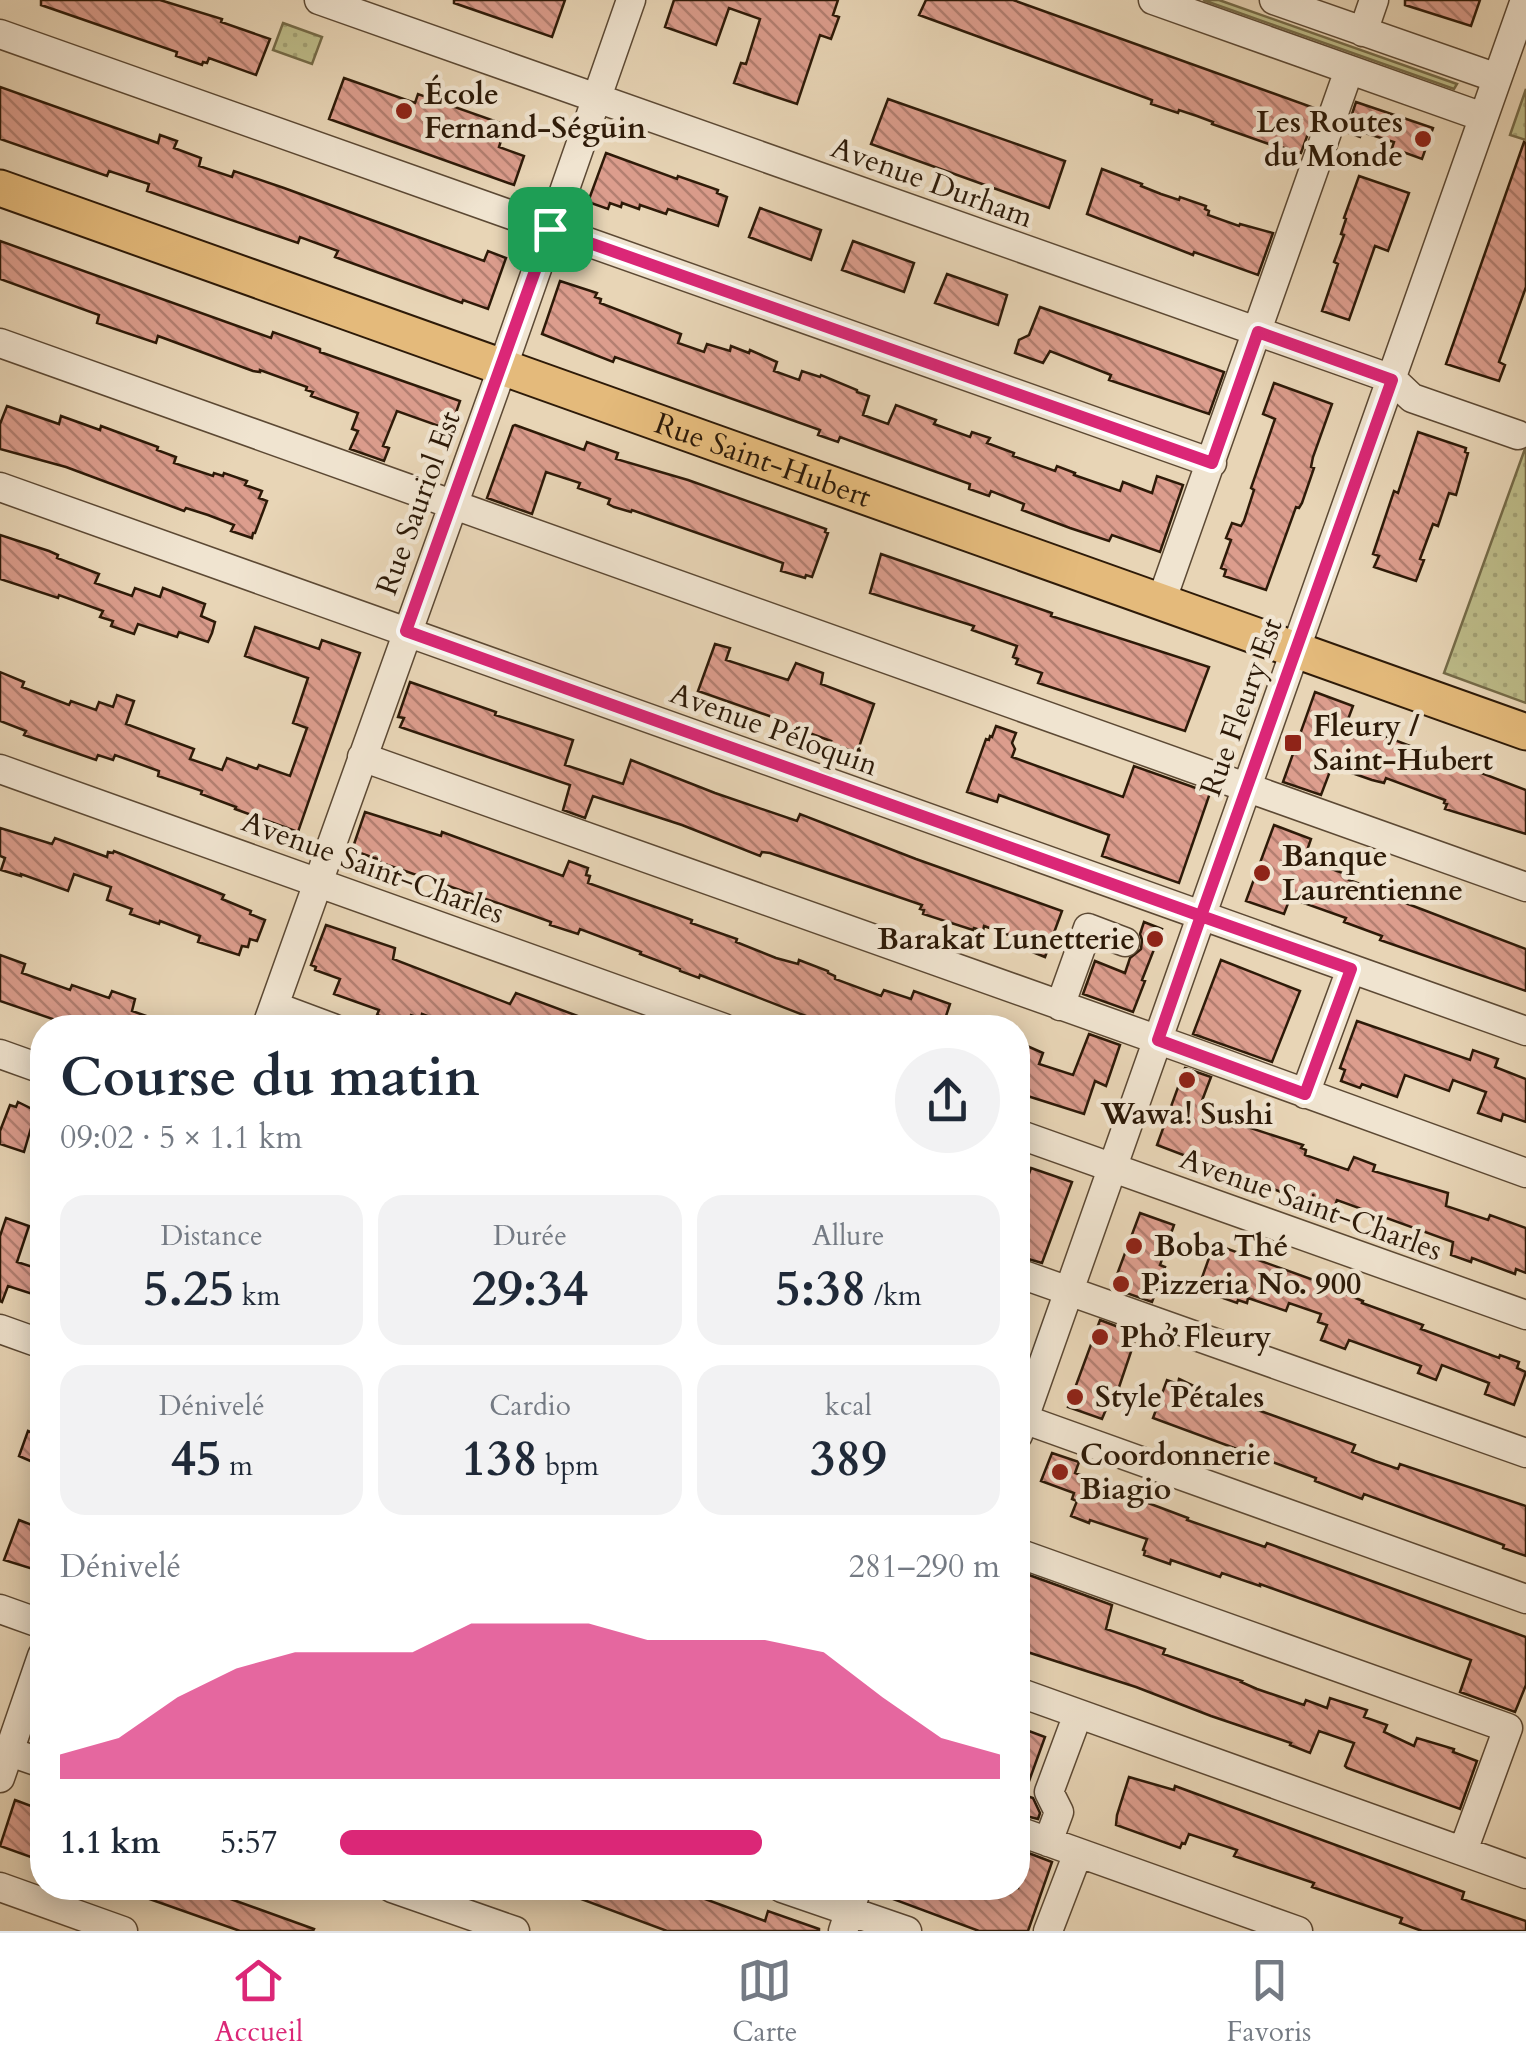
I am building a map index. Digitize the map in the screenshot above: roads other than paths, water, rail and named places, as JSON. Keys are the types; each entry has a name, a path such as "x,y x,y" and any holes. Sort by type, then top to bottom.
{"main road":[{"name":"Rue Saint-Hubert","path":"0,188 1526,732"}],"street":[{"name":"Avenue Durham","path":"319,0 1392,380 1412,398 1518,436"},
{"name":"Rue Sauriol Est","path":"271,1015 630,0"},
{"path":"1152,0 1484,118"},
{"path":"1274,0 1497,78"},
{"path":"1363,32 1374,0"},
{"name":"Rue Fleury Est","path":"1030,1394 1525,0"},
{"path":"0,34 1212,463"},
{"path":"1161,602 1349,70"},
{"path":"472,183 522,201 550,229"},
{"path":"0,343 1526,886"},
{"name":"Avenue Péloquin","path":"0,487 1526,1031"},
{"path":"362,757 1526,1173"},
{"name":"Avenue Saint-Charles","path":"0,770 688,1015"},
{"path":"1060,1006 1088,928 1126,942"},
{"path":"1305,1094 1351,969"},
{"path":"0,1054 30,1065"},
{"name":"Avenue Saint-Charles","path":"1030,1138 1526,1315"},
{"path":"1030,1277 1526,1453"},
{"path":"0,1329 30,1340"},
{"path":"1030,1428 1526,1599"},
{"path":"1030,1557 1508,1728 1463,1851"},
{"path":"0,1609 30,1620"},
{"path":"30,1691 5,1765 30,1764"},
{"path":"1030,1696 1526,1874"},
{"path":"1048,1842 1060,1812 1049,1792 1078,1714"},
{"path":"1030,1835 1298,1931"},
{"path":"1048,1931 1078,1853"},
{"path":"0,1887 30,1898"},
{"path":"36,1900 123,1931"},
{"path":"426,1900 515,1931"},
{"path":"819,1900 906,1931"}],"place":[{"name":"École Fernand-Séguin","path":"404,111"},
{"name":"Les Routes du Monde","path":"1423,139"},
{"name":"Fleury / Saint-Hubert","path":"1293,743"},
{"name":"Banque Laurentienne","path":"1262,873"},
{"name":"Barakat Lunetterie","path":"1155,939"},
{"name":"Wawa! Sushi","path":"1187,1080"},
{"name":"Boba Thé","path":"1134,1246"},
{"name":"Pizzeria No. 900","path":"1121,1284"},
{"name":"Phở Fleury","path":"1100,1337"},
{"name":"Style Pétales","path":"1075,1397"},
{"name":"Coordonnerie Biagio","path":"1060,1472"}]}
